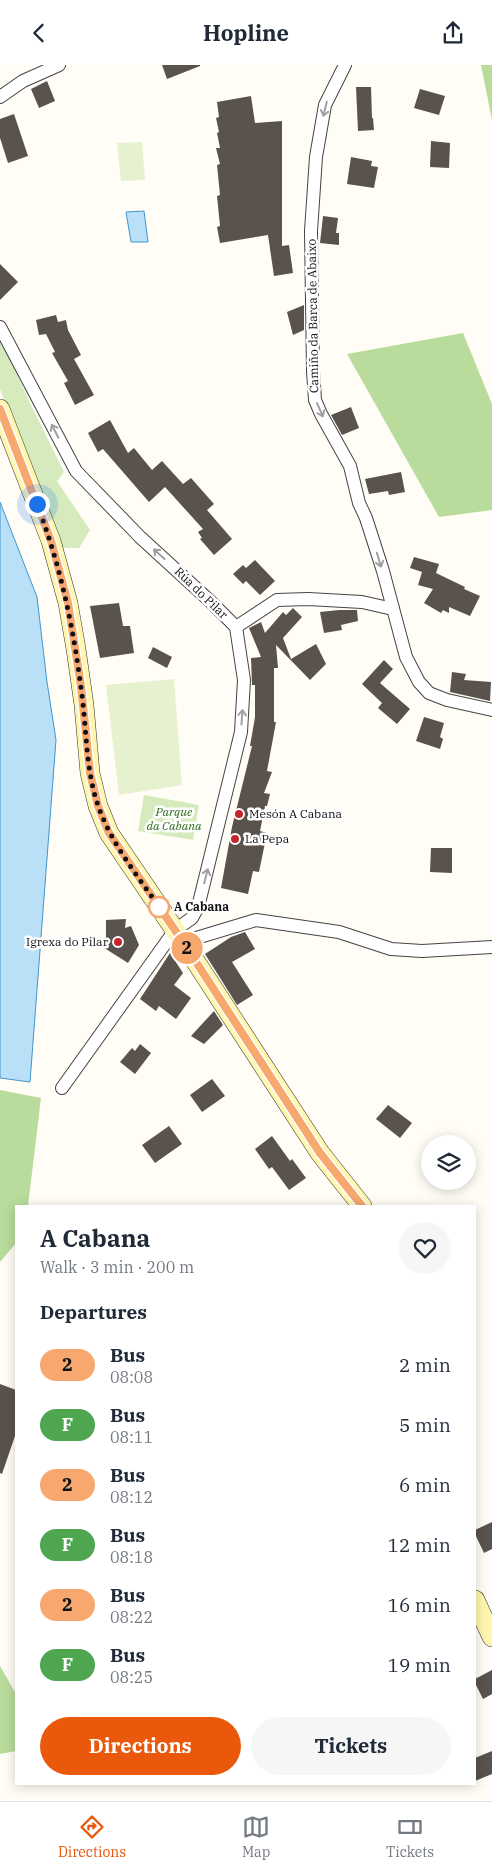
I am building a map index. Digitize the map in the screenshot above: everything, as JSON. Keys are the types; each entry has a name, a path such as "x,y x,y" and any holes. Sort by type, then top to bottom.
{"main road":[{"path":"0,409 51,541 68,603 81,686 90,773 98,806 109,833 179,936 320,1153 361,1205"},
{"path":"476,1602 492,1637"}],"street":[{"path":"0,97 23,81 59,65"},
{"name":"Camiño da Barca de Abaixo","path":"345,65 325,105 316,157 311,231 312,371 315,400 350,466 359,503 372,536 406,657 419,682 429,693 447,700 492,710"},
{"name":"Rúa do Pilar","path":"0,327 76,471 140,537 236,627 244,679 241,731 198,907 179,936 62,1089"},
{"path":"236,627 277,600 362,602 392,609"},
{"path":"179,936 256,920 339,933 391,949 422,951 492,947"}],"green space":[{"path":"481,65 492,65 492,120"},
{"path":"142,142 145,180 121,181 117,143"},
{"path":"463,333 492,404 492,510 439,517 347,354"},
{"path":"0,338 64,472 57,481 90,530 79,548 60,548 0,389"},
{"path":"174,679 182,785 119,795 106,685"},
{"name":"Parque da Cabana","path":"144,795 199,805 193,840 138,831"},
{"path":"0,1090 41,1098 28,1205 15,1205 15,1244 0,1262"},
{"path":"0,1666 15,1692 15,1751 0,1754"}],"water":[{"path":"144,211 148,242 131,242 126,212"},
{"path":"0,502 37,597 56,740 30,1082 0,1078"}],"building":[{"path":"162,65 200,65 200,66 167,79"},
{"path":"47,81 55,101 39,108 31,89"},
{"path":"356,87 371,87 374,130 358,131"},
{"path":"420,89 445,96 439,115 414,108"},
{"path":"251,96 255,123 282,121 282,246 289,245 293,273 274,276 268,235 220,243 217,227 220,226 217,196 220,195 217,165 220,164 216,148 220,148 216,118 219,117 217,102"},
{"path":"14,114 28,156 8,163 0,138 0,119"},
{"path":"431,141 450,143 449,168 430,167"},
{"path":"351,157 372,161 371,166 378,167 374,188 347,184"},
{"path":"323,216 338,218 336,233 339,233 339,245 320,243"},
{"path":"0,264 18,282 0,300"},
{"path":"304,305 304,330 293,335 287,312"},
{"path":"56,315 58,322 66,320 68,330 81,355 74,359 94,395 75,405 64,383 68,381 52,353 55,352 46,334 39,335 36,320"},
{"path":"351,407 359,428 342,435 331,415"},
{"path":"110,420 128,453 134,448 152,470 162,461 183,484 191,478 214,504 207,510 232,539 214,555 200,539 202,538 198,532 203,529 165,487 149,502 103,449 98,452 88,433"},
{"path":"401,472 405,492 389,495 388,491 369,494 365,479"},
{"path":"414,557 439,564 436,573 480,596 470,616 449,607 449,613 443,610 441,613 424,603 433,589 418,585 422,572 410,568"},
{"path":"255,560 275,581 260,595 246,581 243,584 233,574 243,565 246,568"},
{"path":"119,603 123,626 130,626 134,653 100,658 90,606"},
{"path":"293,608 302,617 283,638 291,659 316,644 326,664 310,680 276,645 278,668 274,668 274,722 276,722 267,771 272,772 264,793 270,794 267,806 265,806 260,831 267,833 259,872 253,871 248,894 221,888 232,827 252,746 250,746 255,717 255,685 252,685 251,658 261,657 249,628 261,622 265,633 283,612 286,615"},
{"path":"357,610 358,621 341,625 342,630 324,633 320,612"},
{"path":"153,647 172,657 167,668 148,658"},
{"path":"384,660 393,669 380,683 410,709 397,724 378,708 382,703 362,684"},
{"path":"452,672 466,674 464,680 491,682 490,701 450,692"},
{"path":"424,717 444,723 440,737 443,739 440,749 416,741"},
{"path":"431,848 452,848 452,873 430,872"},
{"name":"Igrexa do Pilar","path":"126,919 125,928 131,926 139,945 128,963 98,944 106,937 106,920"},
{"path":"245,932 255,949 232,962 253,995 237,1005 205,954 231,937"},
{"path":"170,953 183,973 174,985 191,998 176,1019 159,1006 156,1011 140,999"},
{"path":"214,1011 223,1025 204,1044 191,1036"},
{"path":"140,1044 151,1053 135,1074 120,1062 132,1048 135,1051"},
{"path":"212,1079 225,1096 202,1112 190,1095"},
{"path":"388,1105 412,1123 400,1138 376,1119"},
{"path":"169,1126 182,1144 155,1163 142,1145"},
{"path":"272,1136 290,1161 292,1159 306,1178 289,1190 272,1167 269,1169 255,1149"},
{"path":"0,1384 15,1390 15,1436 2,1474 0,1473"},
{"path":"492,1522 492,1549 484,1553 476,1536 476,1530"},
{"path":"492,1670 492,1694 483,1699 476,1685 476,1678"},
{"path":"492,1751 492,1774 476,1781 476,1758"}],"bus line":[{"name":"2","path":"0,409 51,541 68,603 84,705 90,773 98,806 109,833 183,942 320,1153 361,1205"}],"place":[{"name":"Mesón A Cabana","path":"239,814"},
{"name":"La Pepa","path":"235,839"},
{"name":"A Cabana","path":"159,907"},
{"name":"Igrexa do Pilar","path":"118,942"}],"route":[{"path":"37,504 51,541 68,603 84,705 90,773 98,806 109,833 164,914 159,907"}]}
